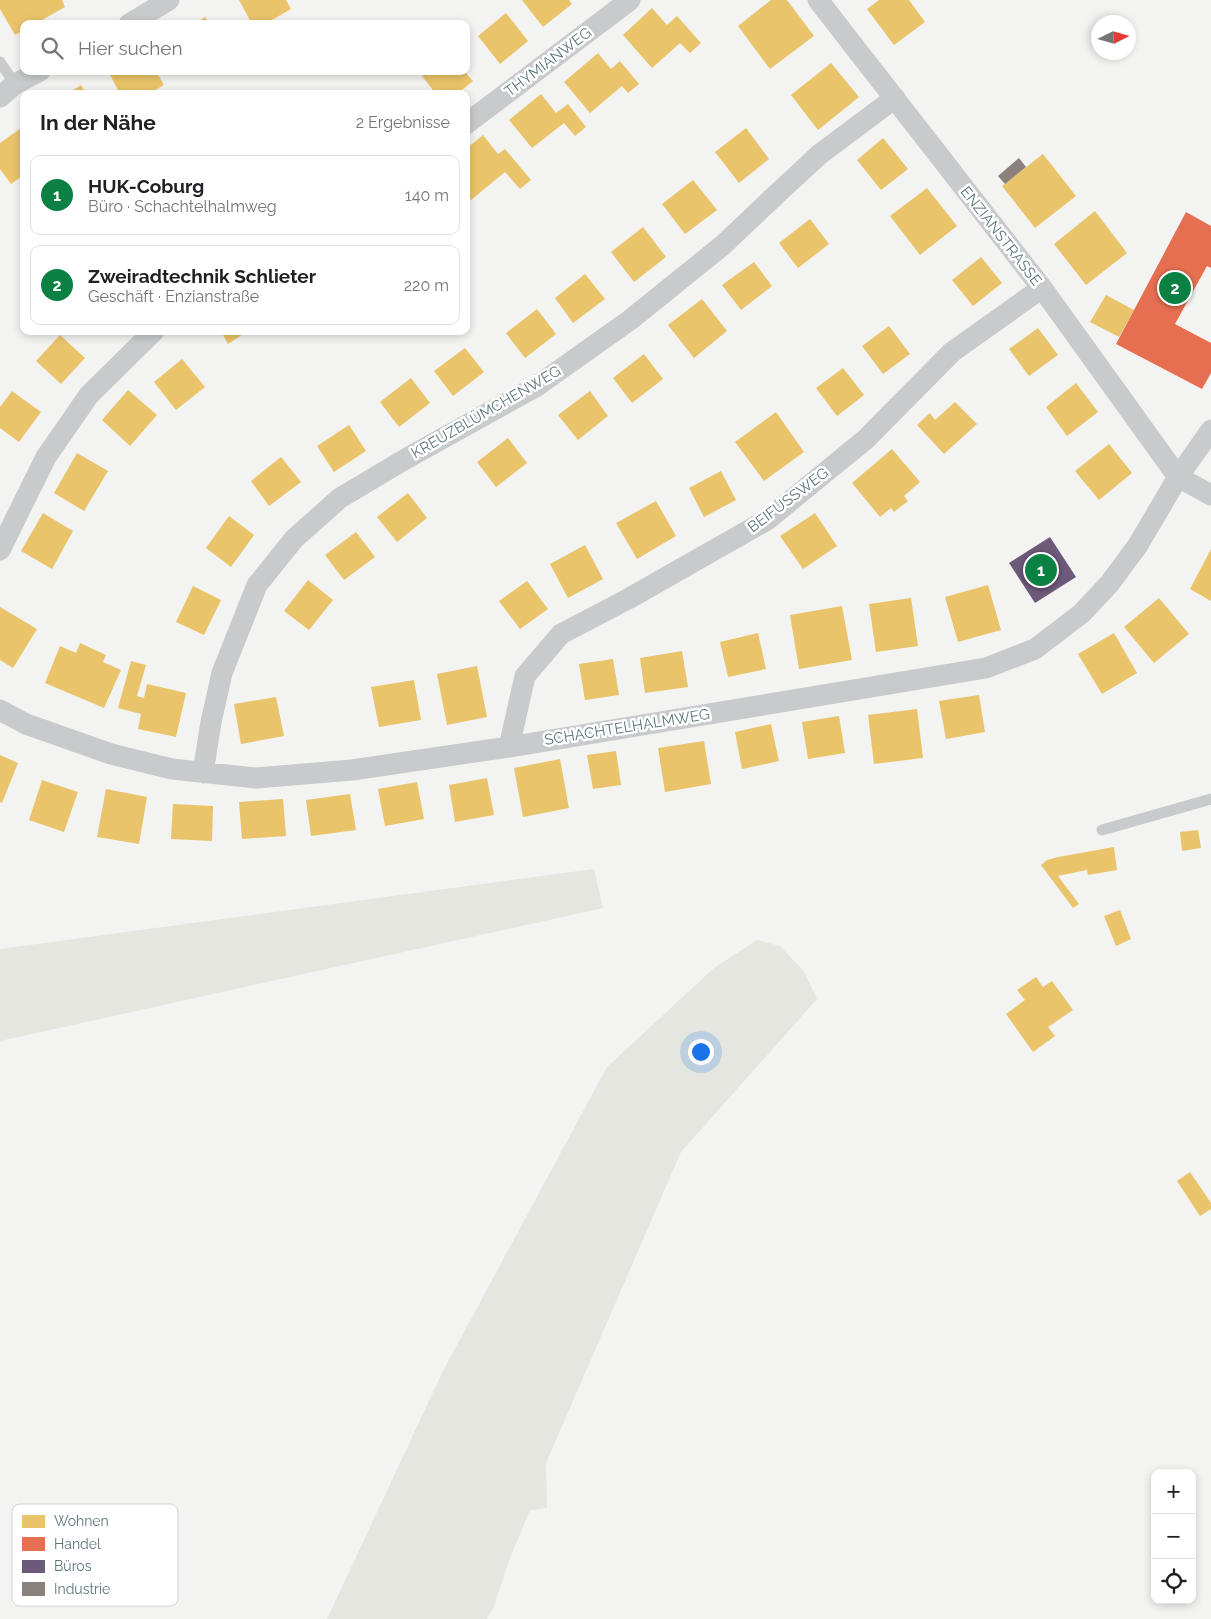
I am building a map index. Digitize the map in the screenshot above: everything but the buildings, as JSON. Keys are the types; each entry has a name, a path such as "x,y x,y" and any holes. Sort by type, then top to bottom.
{"street":[{"path":"136,20 169,0"},
{"name":"THYMIANWEG","path":"470,121 630,0"},
{"name":"ENZIANSTRASSE","path":"818,0 1042,288 1178,477"},
{"path":"7,91 33,75"},
{"name":"KREUZBLÜMCHENWEG","path":"203,773 211,722 222,673 257,585 294,539 340,498 409,457 537,386 630,320 723,245 820,154 895,98"},
{"name":"BEIFUSSWEG","path":"509,747 525,676 561,634 628,599 767,520 866,439 952,352 1042,288"},
{"path":"0,550 46,457 89,395 150,335"},
{"name":"SCHACHTELHALMWEG","path":"0,710 26,724 111,754 172,769 256,778 352,770 509,747 986,668 1035,649 1082,613 1110,583 1138,545 1178,477 1209,434"},
{"path":"1178,477 1211,495"}],"lane":[{"path":"0,62 7,91"},
{"path":"1102,830 1211,799"}],"shaded area":[{"path":"594,869 603,908 0,1041 0,949"},
{"path":"757,940 780,946 803,970 817,999 681,1152 546,1463 547,1508 530,1510 510,1558 494,1606 487,1619 327,1619 443,1371 607,1067 714,968"}],"place":[{"name":"Zweiradtechnik Schlieter","path":"1175,288"},
{"name":"HUK-Coburg","path":"1041,570"}]}
